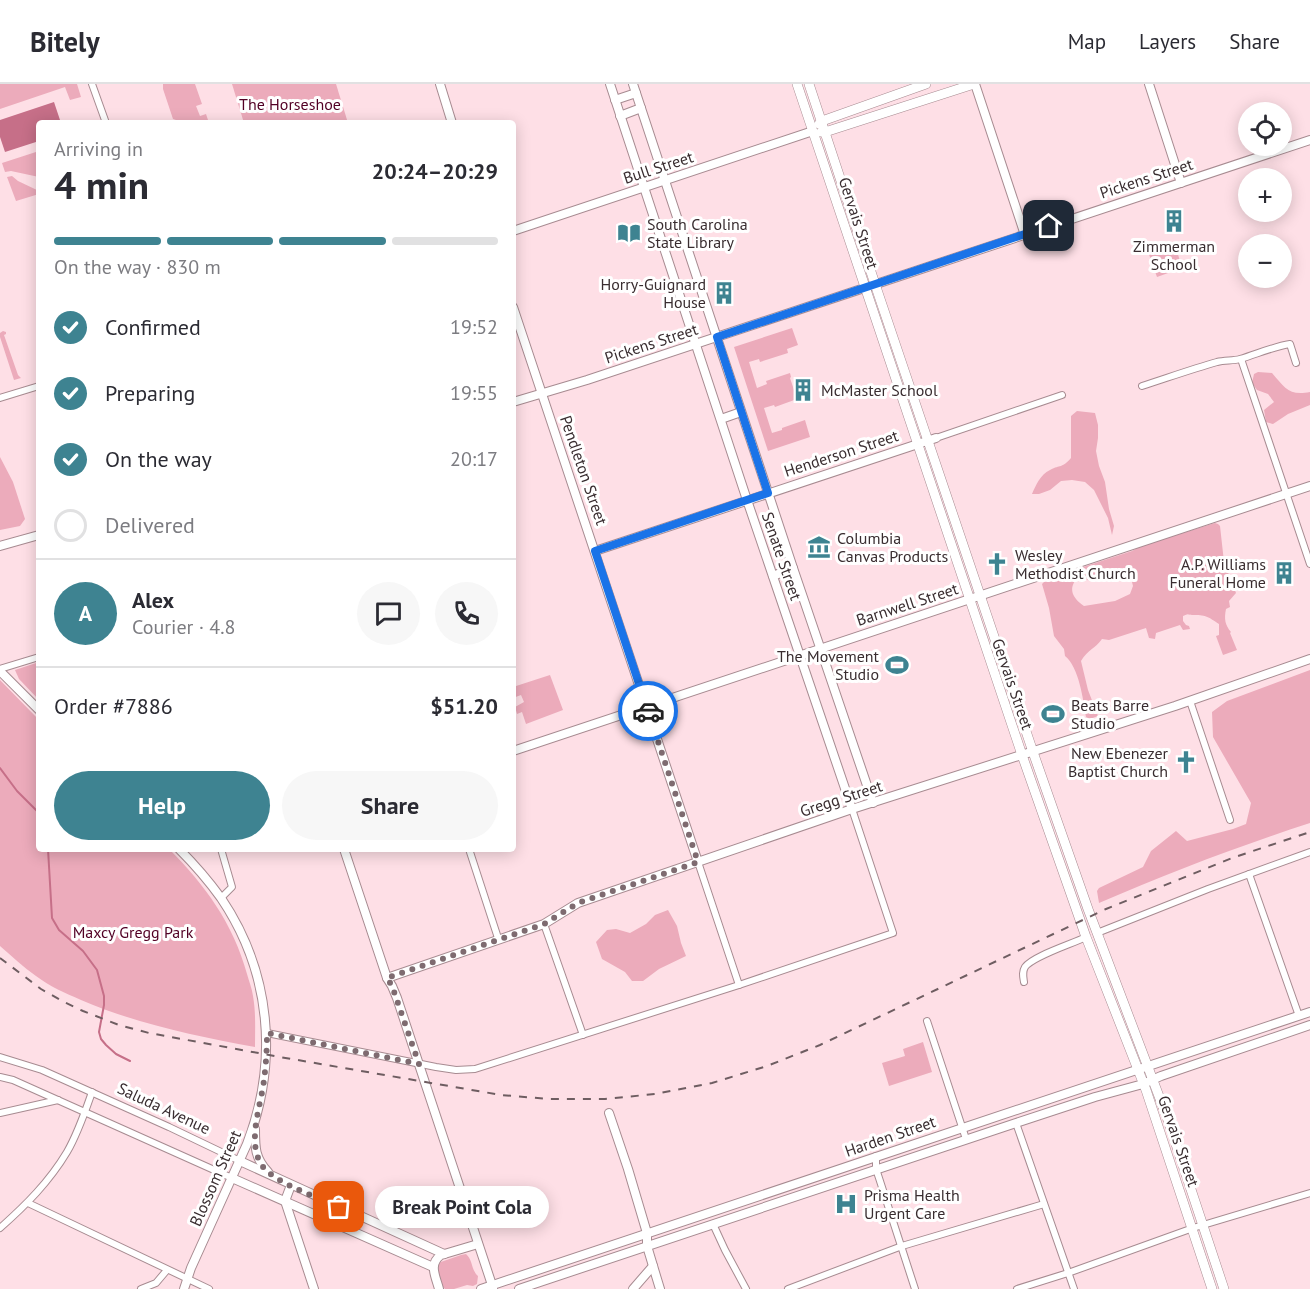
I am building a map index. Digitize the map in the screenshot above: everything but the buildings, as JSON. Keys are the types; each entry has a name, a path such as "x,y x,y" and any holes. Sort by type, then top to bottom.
{"main road":[{"name":"Gervais Street","path":"797,84 968,600 1086,937 1224,1289"},
{"name":"Gervais Street","path":"809,84 875,284 932,439 980,596 1033,752 1097,933 1153,1079 1198,1227 1212,1289"},
{"name":"Bull Street","path":"813,131 822,122 926,84"},
{"name":"Bull Street","path":"813,131 825,132 975,84"}],"street":[{"path":"440,84 451,120"},
{"name":"Senate Street","path":"610,84 893,933 739,984"},
{"path":"975,84 1025,235"},
{"path":"1149,84 1180,183"},
{"path":"93,85 105,120"},
{"path":"615,100 635,89"},
{"name":"Senate Street","path":"635,89 873,803"},
{"path":"620,116 641,108"},
{"name":"Bull Street","path":"516,230 813,131"},
{"name":"Pickens Street","path":"516,401 696,344 1310,140"},
{"name":"Pendleton Street","path":"516,316 739,984"},
{"path":"1142,386 1224,360 1241,358 1290,344 1296,363"},
{"path":"1241,358 1310,564"},
{"path":"0,398 36,387"},
{"name":"Henderson Street","path":"595,551 1062,394"},
{"path":"721,419 741,412"},
{"name":"Barnwell Street","path":"516,750 1310,486"},
{"path":"0,546 36,535"},
{"path":"773,576 793,568"},
{"path":"36,658 0,670 36,707"},
{"name":"Gregg Street","path":"387,978 544,924 578,903 852,809 1190,701 1310,659"},
{"path":"1190,701 1230,820"},
{"name":"Blossom Street","path":"181,852 197,868 231,914 250,956 261,994 267,1033 264,1080 255,1124 184,1289"},
{"path":"221,898 232,887 222,852"},
{"path":"345,852 493,1287"},
{"path":"470,852 498,939"},
{"path":"1097,933 1310,852"},
{"path":"1249,874 1299,1017"},
{"path":"544,924 583,1035"},
{"path":"1024,982 1023,973 1026,966 1086,937"},
{"path":"267,1033 419,1064 456,1070 475,1069 739,984"},
{"name":"Harden Street","path":"481,1289 493,1287 647,1233 1310,1012"},
{"path":"927,1021 966,1139"},
{"name":"Harden Street","path":"519,1289 966,1139 1095,1097 1143,1084 1310,1025"},
{"name":"Saluda Avenue","path":"0,1057 42,1070 92,1092 444,1254"},
{"path":"0,1077 85,1111 433,1267"},
{"path":"0,1228 28,1203 56,1169 68,1149 92,1092"},
{"path":"0,1113 59,1100"},
{"path":"609,1113 647,1233 647,1246 660,1289"},
{"path":"1016,1123 1074,1289"},
{"path":"255,1124 256,1155 271,1175"},
{"path":"876,1156 876,1169 915,1289"},
{"path":"291,1185 285,1201 314,1289"},
{"path":"1017,1289 1198,1227 1310,1193"},
{"path":"28,1203 209,1289"},
{"path":"788,1289 902,1246 1044,1204"},
{"path":"713,1224 746,1289"},
{"path":"440,1289 433,1267 436,1259 444,1254 478,1244"},
{"path":"633,1289 653,1266"},
{"path":"141,1289 156,1283 167,1270"}],"green space":[{"path":"0,84 77,84 81,97 70,100 65,87 0,109"},
{"path":"163,84 195,84 202,104 196,106 200,116 206,114 208,120 173,119"},
{"name":"The Horseshoe","path":"232,84 336,84 347,120 243,120"},
{"path":"36,152 36,176 11,171 5,172 2,163"},
{"path":"12,176 36,190 36,195 16,201 7,177"},
{"path":"1146,246 1177,251 1182,268 1157,277"},
{"path":"792,328 798,345 787,349 788,353 760,362 759,359 749,362 757,388 767,384 766,381 790,373 797,399 775,407 774,405 764,408 772,433 805,420 810,437 768,451 734,347"},
{"path":"3,331 6,332 4,335 21,378 14,380 0,337"},
{"path":"1272,373 1284,387 1292,392 1310,392 1310,405 1288,414 1273,424 1266,422 1264,410 1274,402 1268,394 1257,390 1252,383 1254,374"},
{"path":"1077,411 1095,413 1098,425 1096,451 1114,526 1112,535 1108,518 1094,490 1085,482 1061,481 1050,490 1032,494 1044,475 1071,458 1071,416"},
{"path":"0,457 13,482 25,519 20,526 0,530"},
{"path":"1215,523 1220,526 1224,562 1236,593 1229,601 1230,607 1226,609 1225,619 1237,650 1223,655 1216,636 1219,635 1219,624 1207,617 1188,614 1183,616 1183,621 1190,629 1183,630 1180,625 1156,633 1155,639 1149,638 1146,628 1109,640 1102,639 1081,661 1088,690 1098,716 1090,719 1086,717 1077,675 1065,656 1064,649 1054,636 1042,584 1069,572 1075,575 1072,592 1084,606 1115,601 1130,594 1133,586 1130,574 1087,580 1082,579 1079,573 1080,568"},
{"path":"36,663 36,697 19,679 15,670"},
{"path":"1310,670 1310,823 1204,860 1099,903 1097,891 1099,888 1143,867 1151,851 1176,831 1187,841 1246,824 1251,803 1213,737 1212,712 1227,701"},
{"path":"550,675 563,710 526,724 522,712 517,714 516,710 516,706 524,702 521,695 516,697 516,686"},
{"name":"Maxcy Gregg Park","path":"0,680 36,717 36,852 172,852 206,891 234,938 253,993 255,1047 124,1016 69,995 46,983 0,946"},
{"path":"668,910 677,926 686,956 659,969 643,981 632,981 625,972 602,959 596,942 607,930 616,929 630,933 646,924 655,915"},
{"path":"923,1042 932,1072 889,1086 882,1063 905,1056 903,1049"},
{"path":"466,1254 478,1276 477,1284 445,1289 437,1270 438,1263"}],"shaded area":[{"path":"54,102 60,120 36,120 36,142 5,152 0,137 0,120"}],"waterway":[{"path":"0,768 17,791 36,810"},
{"path":"48,852 52,918 59,930 83,951 97,970 104,996 99,1032 101,1039 116,1054 130,1061"}],"railway":[{"path":"0,958 41,989 64,1002 119,1025 149,1033 501,1095 549,1099 605,1099 655,1094 712,1083 767,1066 820,1045 1106,909 1232,858 1310,832"}],"way so far":[{"path":"339,1207 271,1175 256,1155 255,1124 264,1080 267,1033 419,1064 392,986 387,978 544,924 578,903 698,862 648,711"}],"place":[{"name":"Zimmerman School","path":"1174,221"},
{"name":"South Carolina State Library","path":"629,233"},
{"name":"Horry-Guignard House","path":"724,293"},
{"name":"McMaster School","path":"803,390"},
{"name":"Columbia Canvas Products","path":"819,547"},
{"name":"Wesley Methodist Church","path":"997,564"},
{"name":"A.P. Williams Funeral Home","path":"1284,573"},
{"name":"The Movement Studio","path":"897,665"},
{"name":"Beats Barre Studio","path":"1053,714"},
{"name":"New Ebenezer Baptist Church","path":"1186,762"},
{"name":"Prisma Health Urgent Care","path":"846,1204"},
{"name":"Break Point Cola","path":"339,1207"}],"route":[{"path":"648,711 595,551 768,493 717,337 1049,226"}]}
